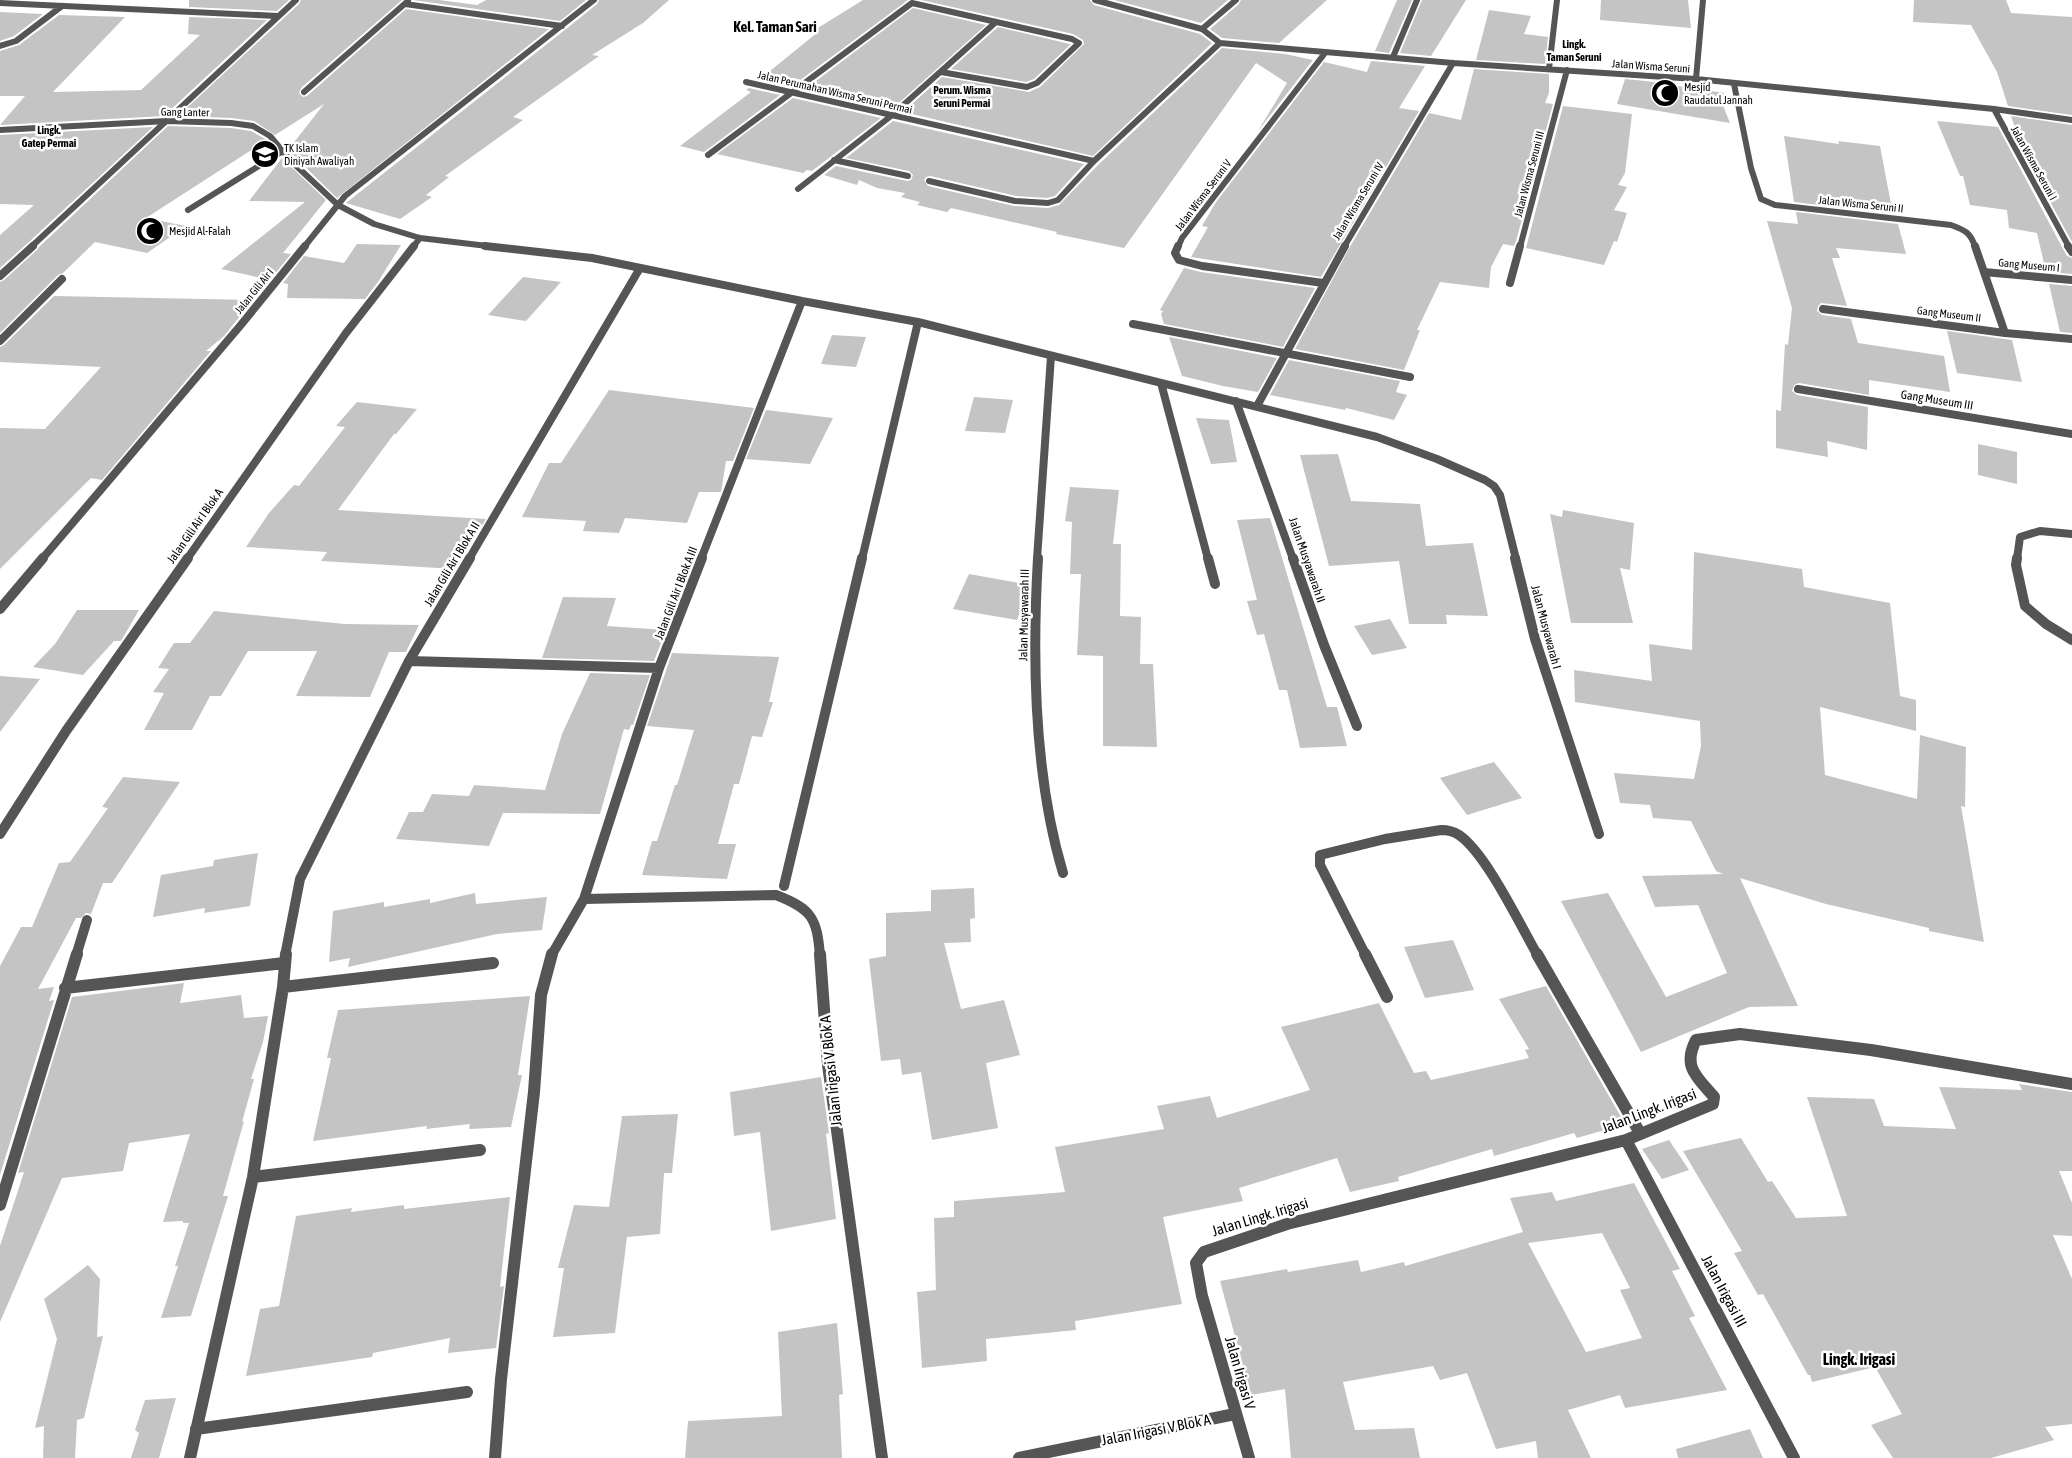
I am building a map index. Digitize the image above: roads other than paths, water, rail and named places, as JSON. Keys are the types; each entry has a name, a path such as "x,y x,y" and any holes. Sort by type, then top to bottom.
{"street":[{"path":"0,276 296,0"},
{"name":"Jalan Gili Air I","path":"0,609 234,334 338,205 363,181 594,0"},
{"path":"929,181 1029,204 1049,204 1058,200 1094,161 1220,43 1202,29 1095,0"},
{"path":"1202,29 1236,0"},
{"path":"1393,57 1417,0"},
{"path":"1549,69 1557,0"},
{"path":"1696,79 1702,0"},
{"path":"0,2 278,16"},
{"path":"304,92 407,2 562,26"},
{"path":"708,154 793,93 852,44 912,3 1072,39 1079,43 1037,83 1027,87 941,72"},
{"path":"0,46 16,41 62,6"},
{"path":"798,189 891,116 996,22"},
{"name":"Jalan Wisma Seruni","path":"1220,43 1453,63 1696,79 1994,109 2072,120"},
{"name":"Jalan Wisma Seruni V","path":"1323,283 1202,266 1178,260 1175,253 1182,238 1324,53"},
{"name":"Jalan Wisma Seruni IV","path":"1256,406 1323,283 1453,63"},
{"name":"Jalan Wisma Seruni III","path":"1510,282 1567,70"},
{"name":"Jalan Perumahan Wisma Seruni Permai","path":"746,82 1094,161"},
{"name":"Jalan Wisma Seruni II","path":"1734,84 1751,168 1761,199 1775,205 1814,211 1961,227 1971,233 2005,333"},
{"name":"Jalan Wisma Seruni I","path":"1994,109 2072,252"},
{"name":"Gang Lanter","path":"0,130 167,121 231,123 253,126 270,136 282,151 338,205 374,224 420,238 592,258 802,301 918,322"},
{"path":"188,210 282,151"},
{"path":"834,160 908,176"},
{"name":"Jalan Gili Air I Blok A","path":"0,834 66,731 341,341 420,238"},
{"name":"Jalan Gili Air I Blok A II","path":"190,1458 253,1177 283,987 284,963 300,879 409,661 640,268"},
{"name":"Gang Museum I","path":"1984,272 2072,280"},
{"path":"0,342 62,279"},
{"name":"Jalan Gili Air I Blok A III","path":"495,1458 500,1379 534,1092 541,995 550,958 584,898 659,668 802,301"},
{"name":"Gang Museum II","path":"1823,309 2005,333 2072,339"},
{"path":"784,886 918,322"},
{"name":"Jalan Musyawarah I","path":"918,322 1377,437 1437,459 1485,480 1494,486 1500,495 1535,639 1599,834"},
{"path":"1133,324 1410,377"},
{"name":"Jalan Musyawarah III","path":"1051,356 1034,622 1036,712 1053,837 1063,874"},
{"path":"1161,383 1215,584"},
{"name":"Gang Museum III","path":"1798,389 2072,434"},
{"name":"Jalan Musyawarah II","path":"1236,401 1324,645 1357,726"},
{"path":"2072,534 2040,531 2020,537 2016,565 2025,606 2046,624 2072,640"},
{"path":"409,661 659,668"},
{"path":"1387,997 1320,865 1320,855 1414,833 1449,830 1462,836 1480,857 1640,1133"},
{"name":"Jalan Irigasi V Blok A","path":"584,898 776,896 797,903 812,919 818,931 828,1065 882,1458"},
{"path":"0,1205 87,920"},
{"path":"65,988 284,963"},
{"path":"283,987 493,963"},
{"name":"Jalan Lingk. Irigasi","path":"1202,1296 1196,1263 1204,1252 1286,1224 1489,1176 1626,1140 1713,1104 1714,1097 1688,1059 1690,1050 1696,1040 1740,1034 1872,1050 2072,1084"},
{"name":"Jalan Irigasi III","path":"1626,1140 1794,1458"},
{"path":"253,1177 480,1150"},
{"name":"Jalan Irigasi V","path":"1202,1296 1249,1458"},
{"path":"196,1429 467,1392"},
{"name":"Jalan Irigasi V Blok A","path":"1019,1458 1235,1414"}],"place":[{"name":"Mesjid Raudatul Jannah","path":"1665,93"},
{"name":"TK Islam Diniyah Awaliyah","path":"265,154"},
{"name":"Mesjid Al-Falah","path":"150,231"}],"district":[{"name":"Kel. Taman Sari","path":"775,27"},
{"name":"Lingk. Taman Seruni","path":"1574,50"},
{"name":"Perum. Wisma Seruni Permai","path":"962,96"},
{"name":"Lingk. Gatep Permai","path":"49,136"},
{"name":"Lingk. Irigasi","path":"1859,1359"}]}
